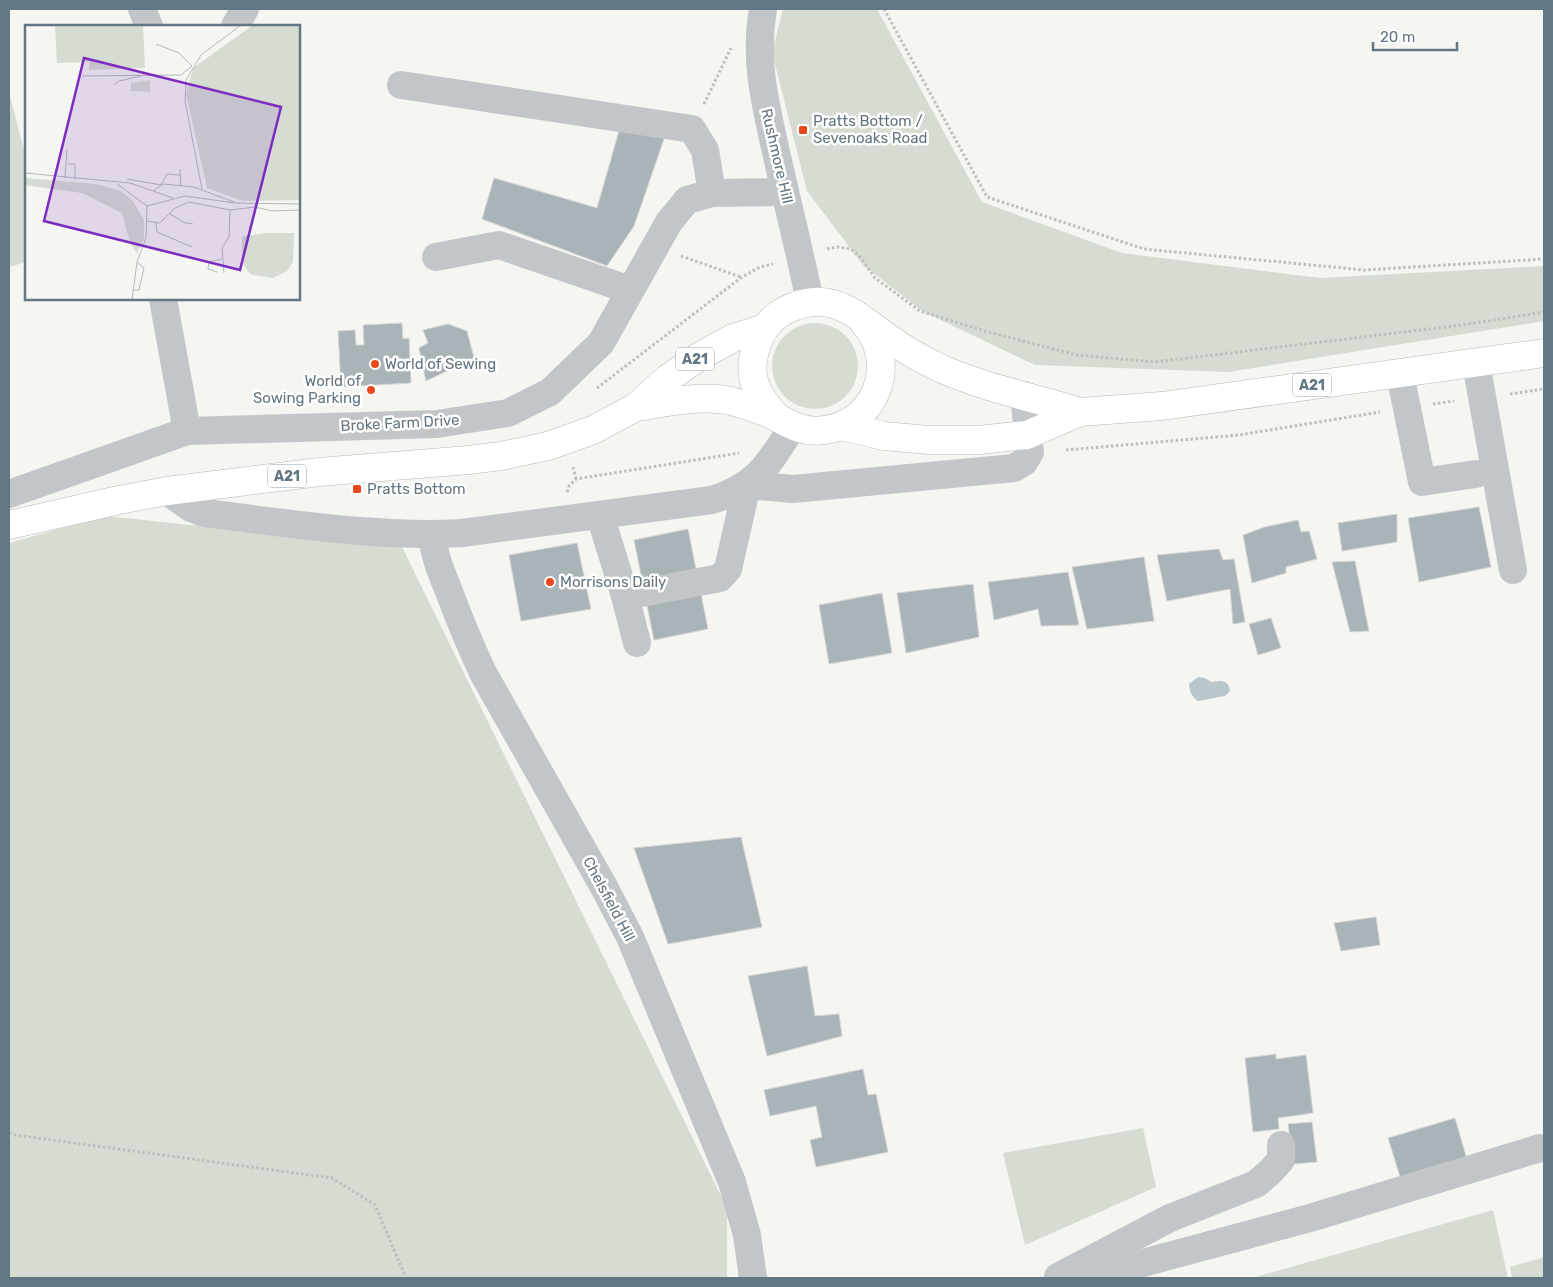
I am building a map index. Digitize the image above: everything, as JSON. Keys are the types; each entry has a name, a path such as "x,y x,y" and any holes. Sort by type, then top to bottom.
{"highway":[{"path":"810,302 831,303 846,308 859,317 873,334 881,355 881,377 874,398 860,415 841,426 825,430 808,431 785,422 763,403 755,385 752,365 756,345 765,328 778,314 796,305 810,302"},
{"name":"A21","path":"859,317 902,347 943,369 973,380 1080,412 1162,406 1544,354"},
{"name":"A21","path":"9,525 167,491 311,473 430,464 530,451 593,430 636,407 667,379 700,356 734,338 765,328"},
{"name":"A21","path":"636,407 705,399 730,401 785,422"},
{"name":"A21","path":"841,426 884,436 929,440 980,440 1028,443 1080,412"}],"street":[{"path":"142,9 149,25"},
{"path":"236,25 246,9"},
{"name":"Rushmore Hill","path":"763,9 759,42 762,88 801,254 810,302"},
{"path":"401,85 692,129 706,150 712,193"},
{"name":"Broke Farm Drive","path":"9,494 187,430 437,424 508,413 550,392 601,343 654,246 669,222 687,200 712,193 785,192"},
{"path":"436,257 499,245 630,290"},
{"path":"163,300 187,430"},
{"path":"1476,363 1513,570"},
{"path":"1400,374 1422,482 1476,474"},
{"path":"747,485 793,489 1014,468 1024,462 1028,443 1024,395"},
{"path":"167,491 191,508 204,513 347,529 432,535 498,529 712,500 730,494 747,485 763,470 785,422"},
{"path":"625,596 720,578 728,568 747,485"},
{"path":"600,514 637,643"},
{"name":"Chelsfield Hill","path":"432,535 438,562 468,641 483,673 604,887 642,966 732,1182 747,1236 753,1278"},
{"path":"1060,1278 1170,1218 1256,1184 1281,1160 1281,1145"},
{"path":"1087,1278 1310,1218 1540,1148"}],"path":[{"path":"884,9 987,197 1144,249 1364,270 1544,258"},
{"path":"692,129 733,44 759,42"},
{"path":"654,246 742,277"},
{"path":"837,247 851,250 861,258 875,278 920,311 988,332 1077,355 1155,362 1462,325 1544,312"},
{"path":"594,391 742,277 760,267 774,264"},
{"path":"1028,443 1109,448 1239,435 1406,408 1544,390"},
{"path":"573,467 576,479 745,452"},
{"path":"9,1132 24,1137 332,1178 375,1205 406,1278"}],"shaded area":[{"path":"783,9 877,9 982,202 1122,253 1320,278 1544,266 1544,321 1229,372 1035,365 924,312 863,265 807,191 772,52"},
{"path":"9,92 25,154 25,262 9,267"},
{"path":"815,323 831,326 839,330 851,342 855,350 858,366 855,382 851,390 839,402 831,406 815,409 799,406 791,402 779,390 775,382 772,366 775,350 779,342 791,330 799,326"},
{"path":"105,516 402,547 727,1208 727,1278 9,1278 9,543"},
{"path":"1198,677 1205,678 1211,682 1224,682 1228,685 1230,691 1225,696 1198,701 1191,694 1189,684"},
{"path":"1143,1128 1156,1187 1025,1245 1003,1153"},
{"path":"1493,1210 1508,1278 1252,1278"},
{"path":"1544,1257 1544,1278 1512,1278 1510,1267"}],"building":[{"path":"621,124 665,136 634,226 607,266 482,219 494,178 597,208"},
{"name":"World of Sewing","path":"402,323 403,339 409,338 411,383 341,387 338,331 355,330 356,345 364,345 363,325"},
{"path":"448,324 467,331 474,358 426,381 419,348 428,343 423,330"},
{"path":"1479,507 1491,567 1419,582 1408,518"},
{"path":"1397,514 1397,542 1342,551 1338,523"},
{"path":"1298,520 1301,532 1309,531 1317,559 1286,567 1286,573 1252,583 1243,535 1265,527"},
{"path":"688,529 708,629 654,640 634,540"},
{"name":"Morrisons Daily","path":"577,543 591,609 521,621 509,555"},
{"path":"1219,549 1223,560 1234,559 1245,622 1233,624 1230,589 1167,601 1157,555"},
{"path":"1144,557 1154,621 1087,629 1072,567"},
{"path":"1355,561 1369,631 1350,632 1332,562"},
{"path":"1068,572 1079,625 1041,626 1038,609 994,620 988,582"},
{"path":"973,584 979,637 906,653 897,593"},
{"path":"882,593 892,653 829,664 819,605"},
{"path":"1271,618 1281,648 1258,655 1249,624"},
{"path":"741,837 762,927 668,944 634,848"},
{"path":"1376,917 1380,945 1341,951 1334,923"},
{"path":"807,966 815,1016 839,1014 842,1036 767,1056 748,976"},
{"path":"1276,1054 1276,1059 1306,1055 1313,1113 1278,1118 1279,1129 1253,1132 1245,1058"},
{"path":"863,1069 868,1095 876,1094 888,1152 816,1167 810,1140 822,1137 816,1106 770,1116 764,1090"},
{"path":"1455,1118 1468,1163 1402,1183 1388,1138"},
{"path":"1312,1122 1317,1162 1293,1164 1288,1124"}],"place":[{"name":"Pratts Bottom / Sevenoaks Road","path":"803,130"},
{"name":"World of Sewing","path":"375,364"},
{"name":"World of Sowing Parking","path":"371,390"},
{"name":"Pratts Bottom","path":"357,489"},
{"name":"Morrisons Daily","path":"550,582"}]}
